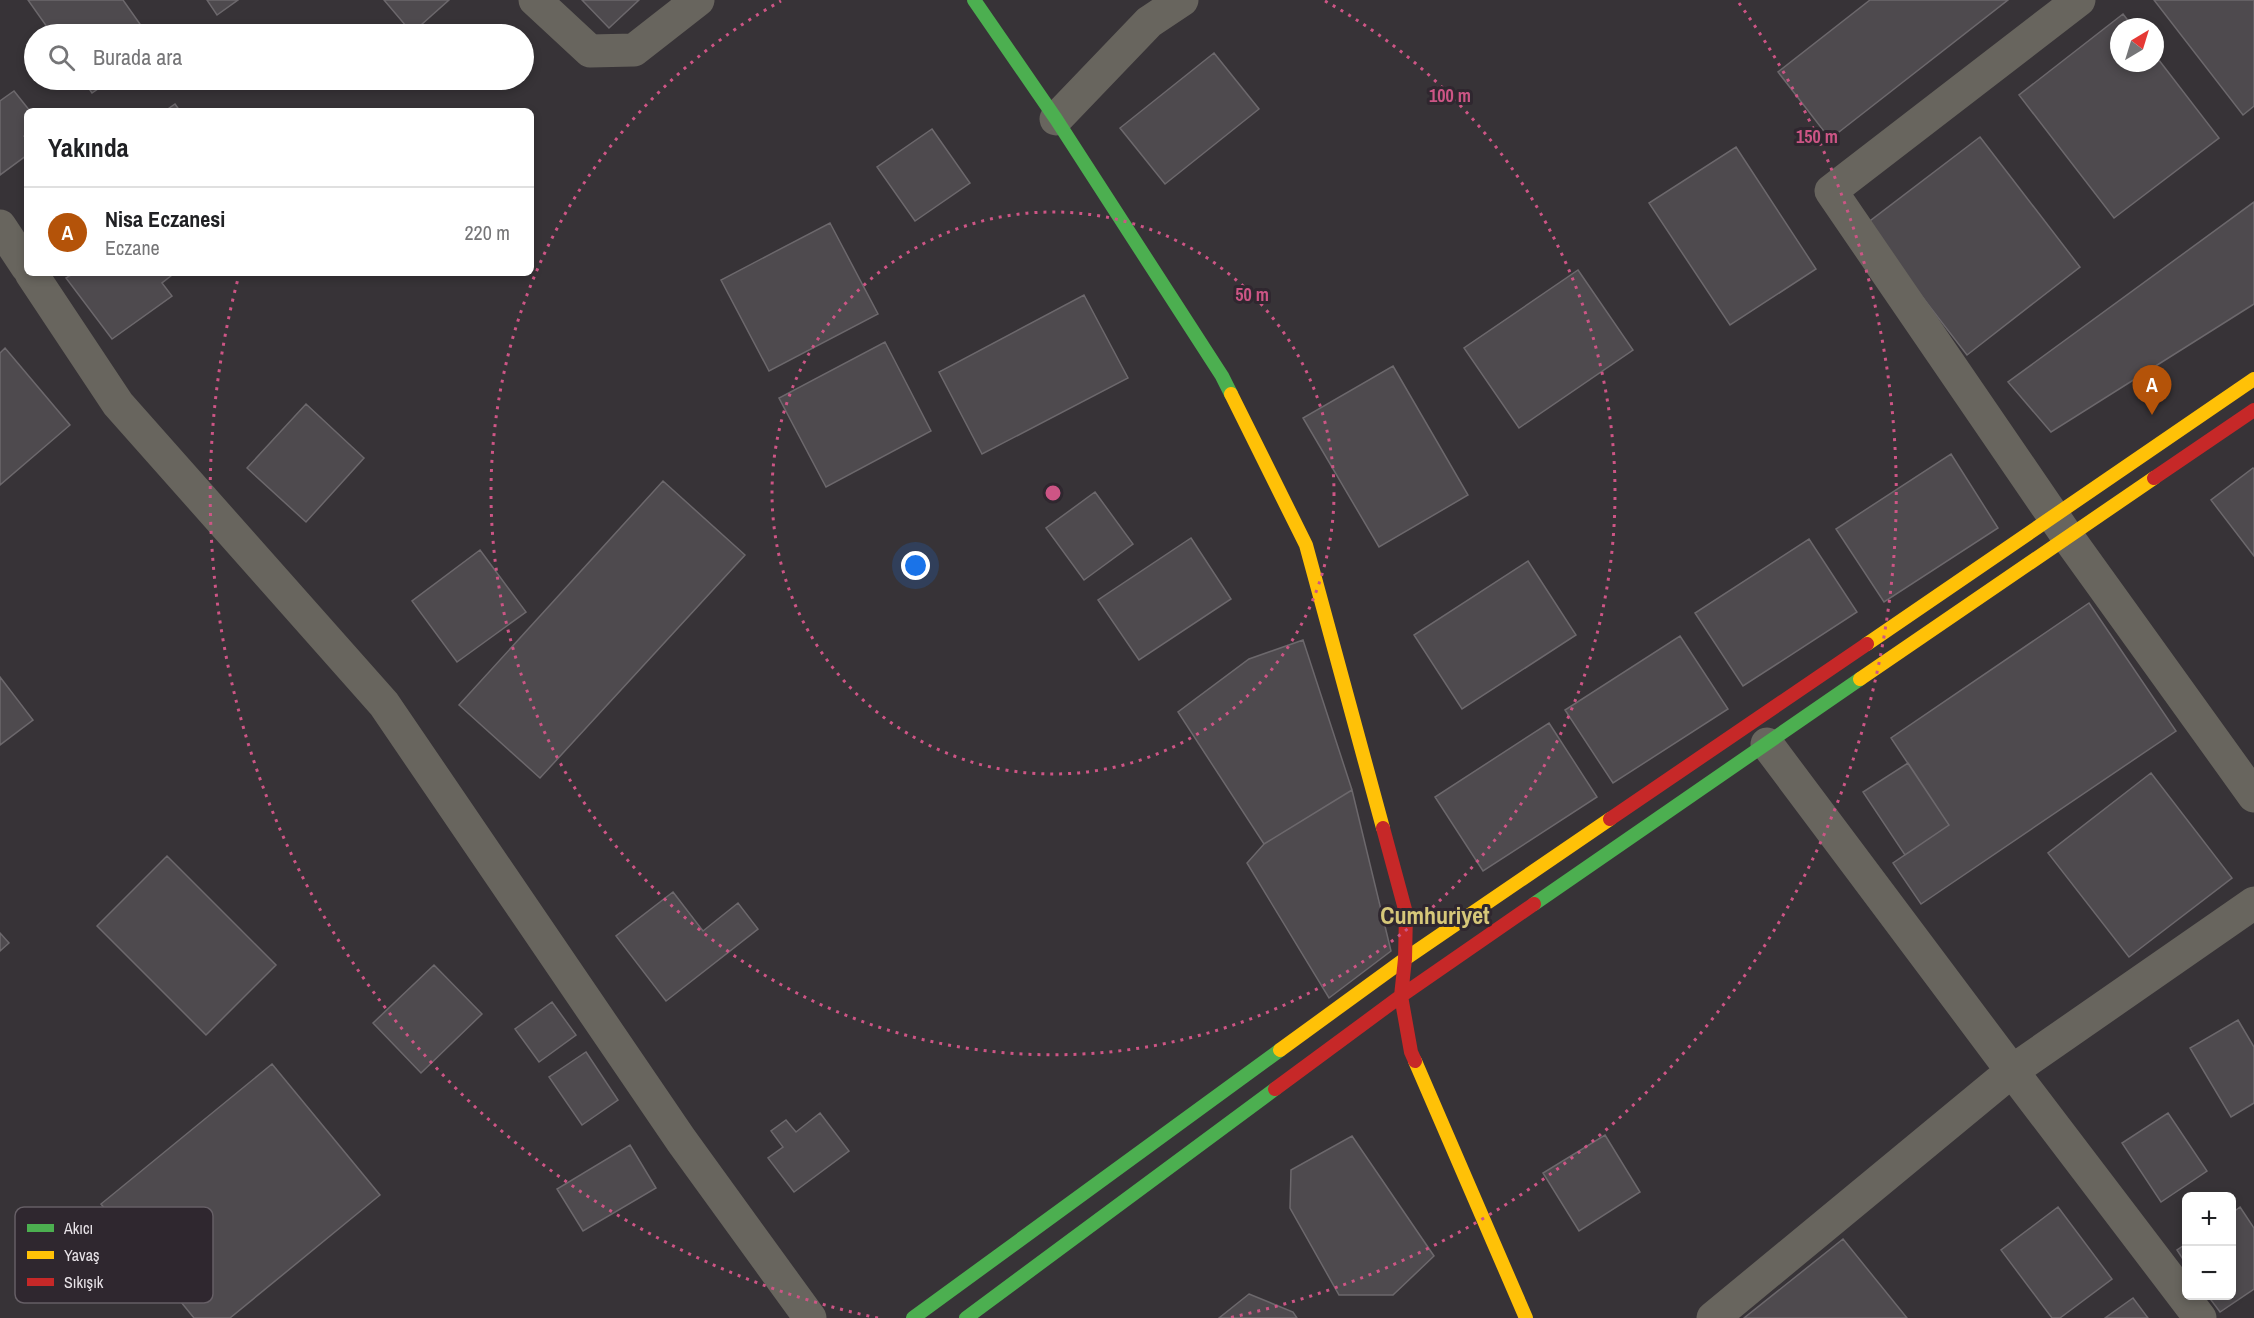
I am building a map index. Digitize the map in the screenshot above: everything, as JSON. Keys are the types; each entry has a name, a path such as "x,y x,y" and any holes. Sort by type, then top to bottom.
{"street":[{"path":"535,0 590,51 634,50 698,0"},
{"path":"974,0 1056,119 1222,376 1306,545 1406,912 1401,996 1411,1052 1526,1318"},
{"path":"1056,119 1149,22 1182,0"},
{"path":"2079,0 1831,191 2060,525 2254,796"},
{"path":"0,226 24,262"},
{"path":"33,276 118,404 384,704 681,1140 810,1318"},
{"path":"966,1318 1401,996 1767,744 2254,379"},
{"path":"913,1318 1405,959 2060,525 2254,410"},
{"path":"1767,744 2200,1318"},
{"path":"1713,1318 2012,1071 2254,903"}],"building":[{"path":"28,0 123,0 140,24 45,24"},
{"path":"207,0 238,0 217,15"},
{"path":"384,0 449,0 422,24 404,24"},
{"path":"582,0 639,0 609,28"},
{"path":"1870,0 2008,0 1830,139 1778,72"},
{"path":"2154,0 2254,0 2254,106 2243,115"},
{"path":"2110,24 2110,72 2164,72 2164,67 2219,138 2114,218 2019,95"},
{"path":"1214,53 1259,109 1165,184 1120,128"},
{"path":"14,91 28,108 24,108 24,157 0,175 0,101"},
{"path":"932,129 970,183 915,221 877,167"},
{"path":"1980,137 2080,267 1967,355 1866,224"},
{"path":"1736,147 1816,269 1730,325 1649,203"},
{"path":"2254,202 2254,304 2051,432 2008,382"},
{"path":"830,223 878,314 769,371 721,280"},
{"path":"1578,270 1633,350 1519,428 1464,348"},
{"path":"69,276 171,276 162,283 172,296 112,339 66,278"},
{"path":"1084,295 1128,378 982,454 939,372"},
{"path":"885,342 931,431 826,487 779,398"},
{"path":"5,348 70,425 0,485 0,353"},
{"path":"1393,366 1468,495 1379,547 1303,418"},
{"path":"306,404 364,458 306,522 247,468"},
{"path":"1951,454 1998,528 1884,602 1836,529"},
{"path":"2254,469 2254,556 2211,500"},
{"path":"663,481 745,555 540,778 459,705"},
{"path":"1095,492 1133,544 1084,580 1046,528"},
{"path":"1191,538 1231,599 1139,660 1098,600"},
{"path":"1809,539 1857,612 1743,686 1695,613"},
{"path":"480,550 526,612 457,662 412,601"},
{"path":"1528,561 1576,635 1462,709 1414,635"},
{"path":"2089,603 2176,731 1921,904 1893,863 1949,825 1891,738"},
{"path":"1680,636 1728,709 1613,783 1565,710"},
{"path":"1303,640 1352,790 1264,844 1178,712 1249,659"},
{"path":"0,677 33,720 0,745"},
{"path":"1549,723 1597,797 1483,871 1435,797"},
{"path":"1908,763 1949,825 1905,855 1863,792"},
{"path":"2151,773 2232,878 2129,957 2048,853"},
{"path":"1352,790 1391,951 1329,998 1247,863 1264,844"},
{"path":"167,856 276,965 206,1035 97,926"},
{"path":"673,892 703,931 738,903 758,929 666,1001 616,936"},
{"path":"0,933 9,943 0,951"},
{"path":"434,965 482,1014 421,1073 373,1023"},
{"path":"552,1002 576,1035 539,1062 515,1029"},
{"path":"2238,1020 2254,1047 2254,1103 2231,1117 2190,1048"},
{"path":"586,1052 618,1100 582,1125 549,1077"},
{"path":"272,1064 380,1195 230,1318 194,1318 182,1303 213,1303 213,1207 103,1207 101,1204"},
{"path":"820,1113 849,1151 794,1192 768,1158 783,1147 771,1131 786,1120 796,1132"},
{"path":"2168,1113 2207,1171 2161,1202 2122,1143"},
{"path":"1605,1135 1640,1192 1579,1231 1543,1173"},
{"path":"1352,1136 1434,1256 1393,1295 1339,1295 1290,1208 1291,1170"},
{"path":"630,1145 656,1188 583,1231 557,1189"},
{"path":"2058,1207 2112,1279 2060,1318 2052,1318 2001,1250"},
{"path":"2240,1207 2254,1228 2254,1289 2220,1312 2211,1300 2236,1300 2236,1210"},
{"path":"1843,1239 1907,1318 1744,1318"},
{"path":"2182,1247 2182,1258 2177,1250"},
{"path":"1249,1294 1293,1312 1297,1318 1219,1318"},
{"path":"2133,1298 2148,1318 2105,1318"}],"traffic: fast":[{"path":"974,0 1056,119 1222,376 1231,394"},
{"path":"1534,904 1860,679"},
{"path":"913,1318 1280,1050"},
{"path":"966,1318 1275,1089"}],"traffic: slow":[{"path":"1867,644 2254,379"},
{"path":"1231,394 1306,545 1383,828"},
{"path":"1860,679 2154,478"},
{"path":"1280,1050 1405,959 1610,819"},
{"path":"1415,1061 1526,1318"}],"traffic: jam":[{"path":"2154,478 2254,410"},
{"path":"1610,819 1867,644"},
{"path":"1383,828 1406,913 1401,996 1411,1052 1415,1061"},
{"path":"1275,1089 1401,996 1534,904"}],"place":[{"name":"Nisa Eczanesi","path":"2152,415"}],"district":[{"name":"Cumhuriyet","path":"1435,916"}]}
